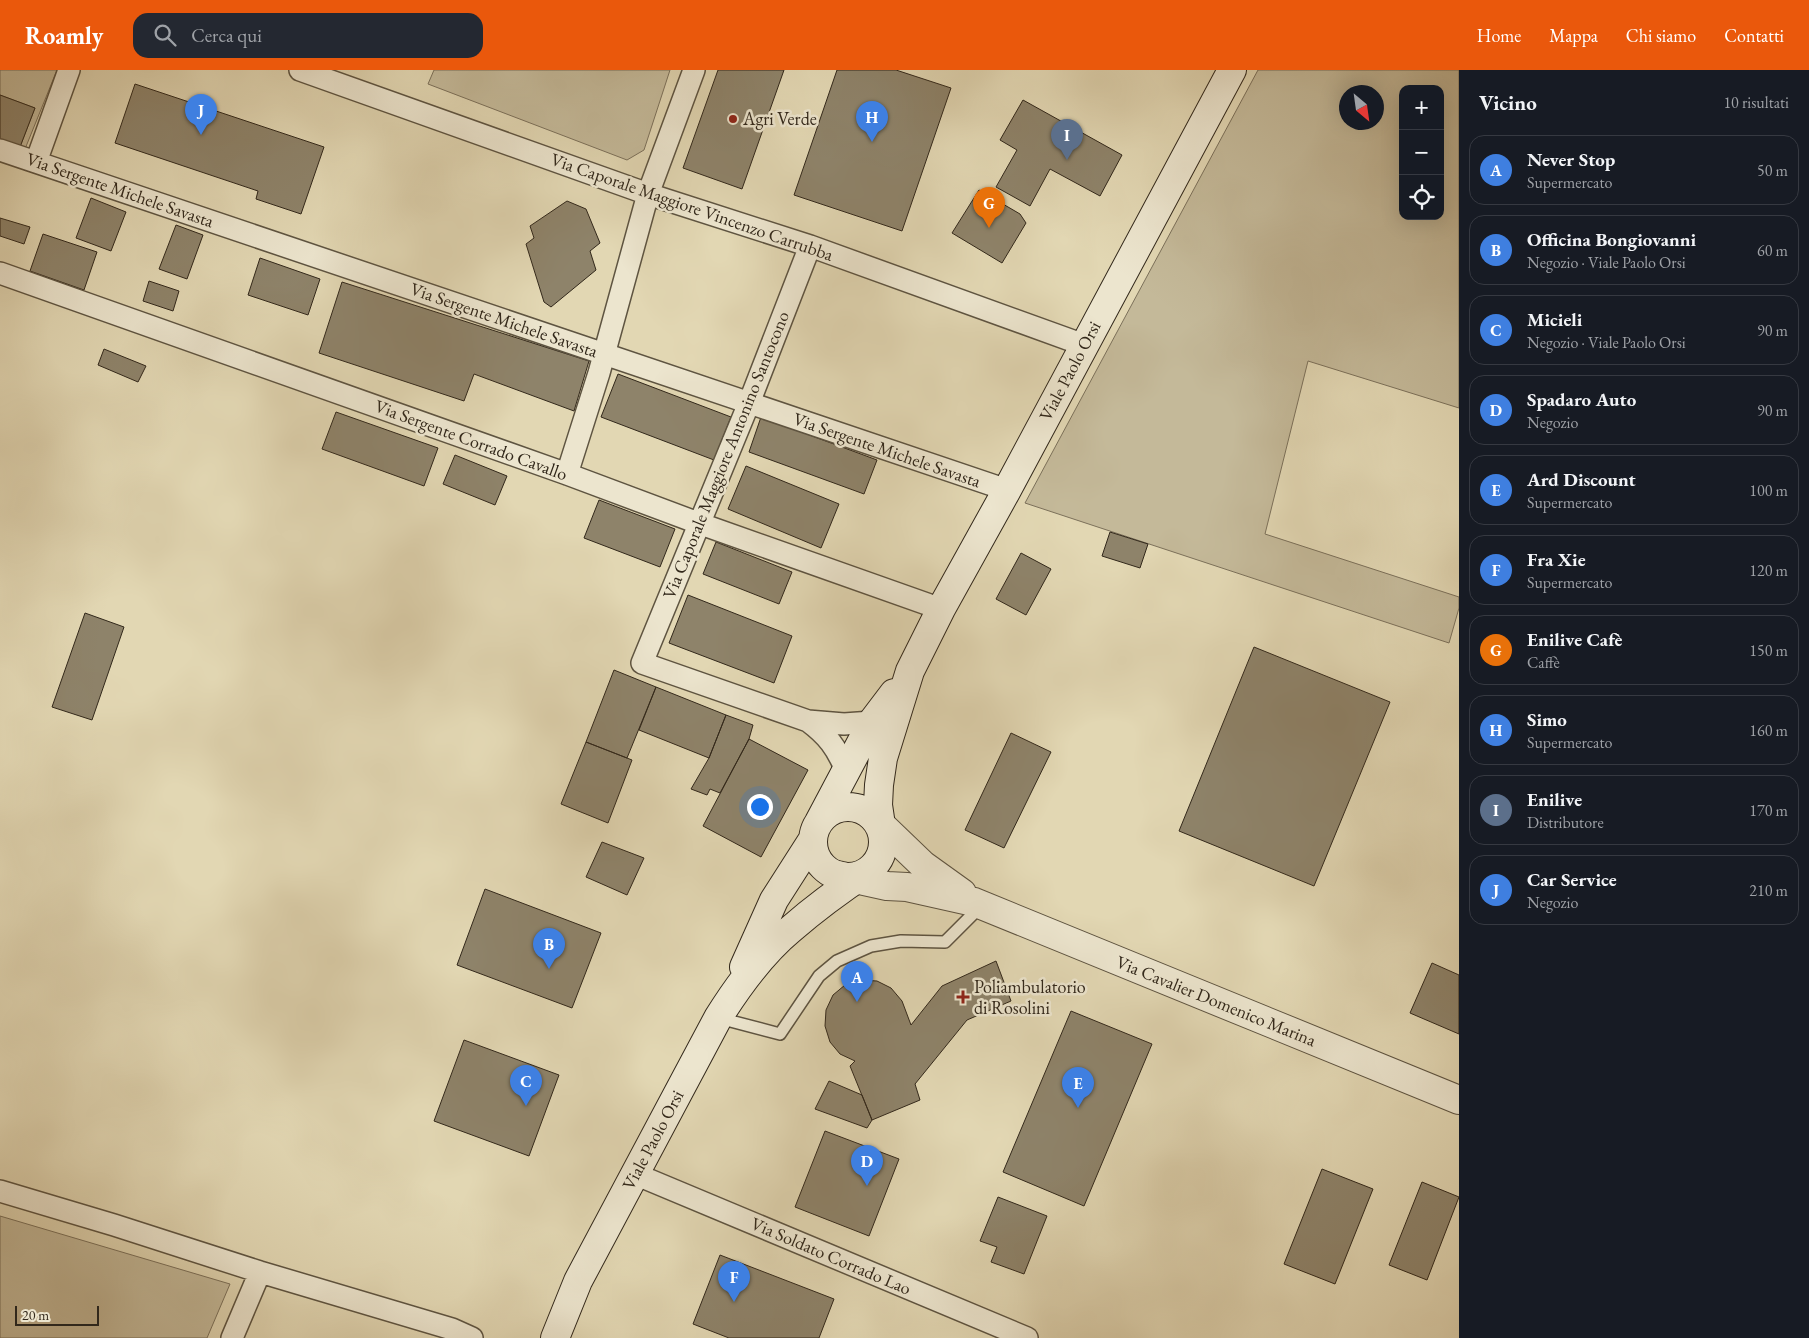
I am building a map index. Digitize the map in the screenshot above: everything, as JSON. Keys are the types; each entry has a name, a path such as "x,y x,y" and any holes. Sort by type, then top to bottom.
{"main road":[{"name":"Viale Paolo Orsi","path":"910,671 941,609 1007,490 1232,70"},
{"path":"910,671 872,722 846,770 815,832 814,851 818,862 827,870 978,903"},
{"path":"724,1009 765,955 789,930 862,878 876,864 881,854 883,843 878,824 878,805 883,758 910,671"},
{"path":"724,1009 774,900 828,813 843,807 854,807 864,810 923,865 978,903"},
{"name":"Via Cavalier Domenico Marina","path":"978,903 1459,1100"},
{"name":"Viale Paolo Orsi","path":"555,1338 578,1281 724,1009"},
{"name":"Viale Paolo Orsi","path":"535,1338 578,1281"}],"street":[{"path":"36,162 69,70"},
{"name":"Via Caporale Maggiore Vincenzo Carrubba","path":"300,70 648,194 810,246 1084,346"},
{"path":"567,474 604,353 648,194 694,70"},
{"name":"Via Sergente Michele Savasta","path":"0,150 1007,490"},
{"name":"Via Caporale Maggiore Antonino Santocono","path":"808,721 642,663 749,403 810,246"},
{"name":"Via Sergente Corrado Cavallo","path":"0,273 941,609"},
{"path":"808,721 844,724 872,722"},
{"path":"808,721 824,733 837,749 846,770"},
{"name":"Via Soldato Corrado Lao","path":"635,1174 1027,1338"},
{"path":"0,1192 114,1224 260,1272 452,1329 472,1338"},
{"path":"232,1338 260,1272"}],"lane":[{"path":"724,1009 780,1034 819,976 837,961 871,946 901,941 945,942 978,903"}],"shaded area":[{"path":"0,70 57,70 25,149 20,147 35,108 0,95"},
{"path":"434,70 670,70 644,150 627,160 428,84"},
{"path":"1258,70 1459,70 1459,408 1308,361 1265,534 1459,597 1459,608 1449,643 1025,503"},
{"path":"0,1216 230,1284 207,1338 0,1338"}],"building":[{"name":"Agri Verde","path":"718,70 784,70 742,189 683,168"},
{"path":"837,70 896,70 951,88 902,231 794,195"},
{"path":"135,84 324,147 301,214 256,199 258,191 115,143"},
{"path":"0,95 35,108 20,147 0,140"},
{"path":"1023,100 1122,155 1100,196 1050,169 1030,206 996,187 1017,150 1000,140"},
{"path":"979,190 1020,214 1026,223 1002,263 952,233"},
{"path":"91,198 126,212 111,251 76,238"},
{"path":"567,201 586,209 600,243 590,251 596,270 551,307 544,302 526,244 534,238 530,226"},
{"path":"0,218 30,227 24,244 0,236"},
{"path":"176,225 203,235 187,279 159,269"},
{"path":"43,234 97,252 84,290 30,271"},
{"path":"260,258 320,279 308,315 248,295"},
{"path":"149,281 179,291 173,311 143,301"},
{"path":"342,282 589,361 574,411 474,374 464,401 319,353"},
{"path":"104,349 146,366 138,382 98,365"},
{"path":"618,374 731,417 714,460 601,417"},
{"path":"336,412 438,448 424,486 322,449"},
{"path":"761,417 877,460 864,494 749,452"},
{"path":"455,455 507,476 495,505 443,484"},
{"path":"746,466 839,504 821,548 728,509"},
{"path":"599,500 675,529 660,567 584,538"},
{"path":"1110,532 1148,544 1140,568 1102,556"},
{"path":"716,542 792,572 779,604 703,574"},
{"path":"1021,553 1051,569 1026,615 996,599"},
{"path":"688,595 792,636 774,683 669,643"},
{"path":"85,613 124,627 92,720 52,707"},
{"path":"1254,647 1390,702 1314,886 1179,831"},
{"path":"614,670 656,687 627,758 586,742"},
{"path":"656,687 726,715 709,758 639,730"},
{"path":"726,715 753,725 749,739 720,793 710,789 707,795 691,789 709,758"},
{"path":"1011,733 1051,752 1004,848 965,830"},
{"path":"749,739 808,770 761,857 703,826"},
{"path":"586,742 632,760 608,823 561,804"},
{"path":"602,842 644,858 627,895 586,877"},
{"path":"485,889 601,933 572,1008 457,965"},
{"path":"996,961 1011,1001 967,1020 915,1084 920,1100 872,1120 850,1066 855,1061 840,1054 830,1042 825,1026 826,1010 833,995 845,985 861,980 877,981 891,988 902,1001 911,1025 942,986"},
{"path":"1432,963 1459,975 1459,1034 1410,1013"},
{"path":"1071,1011 1152,1044 1084,1206 1003,1172"},
{"path":"464,1040 559,1075 529,1156 434,1121"},
{"path":"829,1081 862,1095 872,1120 867,1128 815,1109"},
{"path":"825,1131 899,1159 869,1236 795,1207"},
{"path":"1322,1169 1373,1189 1335,1284 1284,1264"},
{"path":"1422,1182 1459,1197 1427,1280 1389,1265"},
{"path":"998,1197 1047,1216 1024,1274 991,1262 997,1247 980,1241"},
{"path":"720,1255 834,1299 819,1338 729,1338 693,1324"}],"place":[{"name":"Agri Verde","path":"733,119"},
{"name":"Car Service","path":"201,135"},
{"name":"Simo","path":"872,142"},
{"name":"Enilive","path":"1067,160"},
{"name":"Enilive Cafè","path":"989,228"},
{"name":"Officina Bongiovanni","path":"549,969"},
{"name":"Poliambulatorio di Rosolini","path":"963,997"},
{"name":"Never Stop","path":"857,1002"},
{"name":"Micieli","path":"526,1106"},
{"name":"Ard Discount","path":"1078,1108"},
{"name":"Spadaro Auto","path":"867,1186"},
{"name":"Fra Xie","path":"734,1302"}]}
